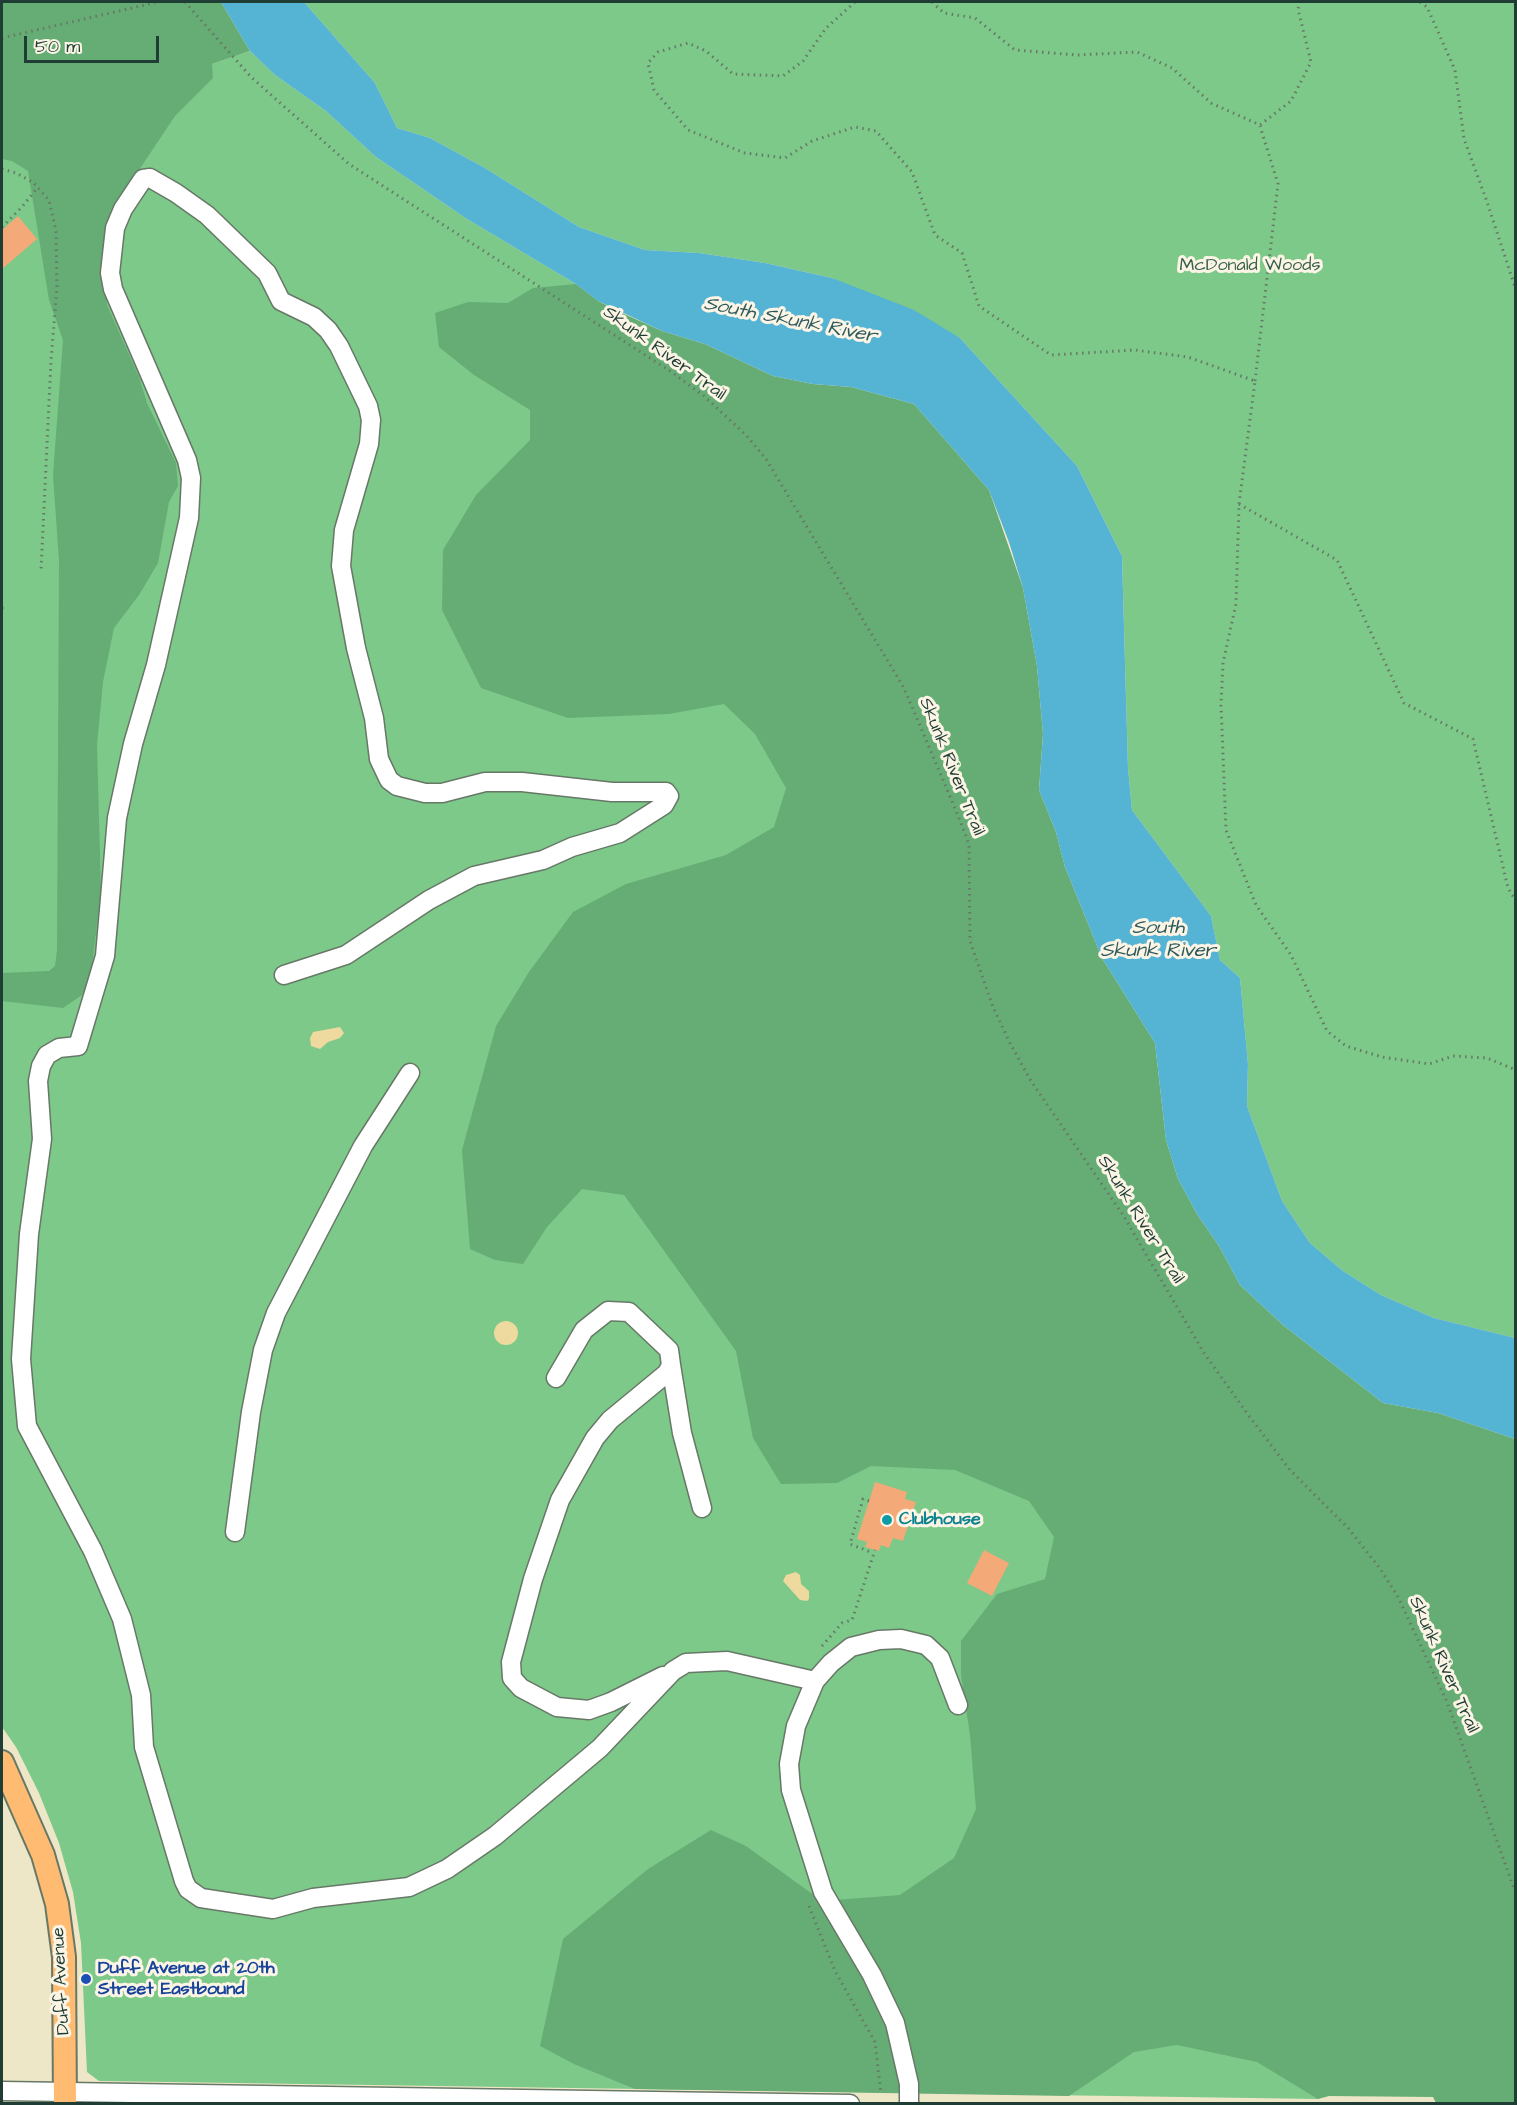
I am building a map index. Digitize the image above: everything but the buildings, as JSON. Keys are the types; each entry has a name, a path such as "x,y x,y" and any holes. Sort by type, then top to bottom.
{"main road":[{"name":"Duff Avenue","path":"2,1762 43,1855 57,1904 64,1957 65,2097"}],"street":[{"path":"284,975 346,955 429,900 474,876 543,860 572,847 620,832 664,805 669,796 666,792 612,792 522,782 485,782 442,793 425,793 397,786 389,780 379,759 374,718 356,648 341,566 344,530 369,444 371,420 368,406 339,346 328,330 314,317 281,301 267,273 207,215 150,178 143,179 123,209 115,228 110,273 113,289 187,460 191,478 189,518 156,665 133,744 117,818 105,956 78,1046 59,1048 47,1054 38,1080 42,1139 29,1234 21,1359 27,1426 93,1551 122,1619 141,1695 144,1747 184,1881 188,1889 201,1898 273,1908 332,1895 409,1887 425,1881 495,1836 548,1792 630,1719 673,1671"},
{"path":"235,1532 251,1412 263,1350 276,1313 363,1146 410,1073"},
{"path":"556,1378 584,1330 608,1311 629,1312 669,1350 682,1433 702,1508"},
{"path":"671,1365 667,1373 610,1420 596,1438 560,1500 532,1579 511,1662 512,1678 521,1688 557,1707 574,1710 589,1710 611,1702 686,1663 727,1661 815,1681"},
{"path":"909,2103 909,2084 895,2023 872,1975 823,1892 790,1790 789,1764 796,1726 815,1681 850,1647 879,1640 901,1639 926,1645 940,1658 958,1705"},
{"path":"2,2091 65,2097 850,2103"}],"path":[{"path":"2,38 158,2"},
{"name":"Skunk River Trail","path":"184,2 251,77 349,164 591,317 670,371 729,419 766,459 904,688 957,813 969,844 970,941 993,1007 1010,1043 1031,1080 1123,1215 1204,1353 1290,1470 1348,1529 1398,1597 1448,1702 1515,1894"},
{"path":"855,2 826,28 803,61 783,76 733,74 706,51 688,43 658,52 648,63 654,90 688,130 745,153 785,158 812,141 855,127 876,131 912,172 935,235 962,253 979,306 1051,355 1135,350 1188,357 1255,381"},
{"path":"932,2 944,13 975,18 1015,50 1077,55 1137,52 1172,68 1211,103 1260,125 1278,184 1239,504 1236,604 1223,663 1221,717 1226,830 1256,905 1291,955 1327,1031 1346,1046 1382,1057 1429,1064 1453,1056 1487,1058 1515,1070"},
{"path":"1260,125 1291,101 1311,62 1298,9 1300,2"},
{"path":"1420,2 1427,7 1455,70 1464,139 1515,290"},
{"path":"2,170 16,173 38,188 50,200 56,231 57,287 51,360 41,571"},
{"path":"2,227 38,188"},
{"path":"1239,504 1336,560 1404,703 1473,739 1508,888 1515,901"},
{"path":"2,609 8,609"},
{"path":"820,1648 842,1623 852,1620 874,1551 850,1545 863,1499 869,1501"},
{"path":"809,1905 835,1971 875,2042 881,2073 881,2094"}],"green space":[{"path":"2,2 221,2 250,51 212,64 213,78 175,116 131,182 104,260 107,305 139,377 147,403 176,463 178,486 169,502 158,563 139,595 114,628 103,682 97,745 101,892 91,974 82,995 63,1008 2,1001 2,973 49,971 55,966 57,950 59,561 53,475 63,340 49,300 28,171 12,161 2,159"},
{"name":"McDonald Woods","path":"304,2 1515,2 1515,1338 1434,1318 1381,1295 1343,1271 1310,1243 1282,1201 1247,1106 1248,1064 1240,978 1220,960 1211,916 1132,810 1128,768 1122,556 1077,466 960,338 832,278 765,263 699,253 645,250 579,227 485,168 430,138 397,128 375,83"},
{"path":"2,51 212,64 250,51 275,75 326,111 376,157 467,219 576,284 598,301 1319,1536 1318,2099 99,2081 87,2072 81,1943 73,1892 59,1843 39,1793 16,1747 2,1727"},
{"path":"576,284 598,301 622,313 662,331 705,344 773,376 813,384 851,387 914,404 989,490 1023,588 1037,666 1043,734 1039,790 1056,832 1065,867 1102,958 1155,1043 1166,1140 1178,1179 1197,1214 1219,1246 1240,1285 1283,1325 1383,1403 1438,1413 1515,1439 1515,2103 1436,2103 1433,2097 1329,2096 1318,2099 1257,2062 1177,2045 1134,2052 1069,2096 635,2089 574,2064 540,2046 563,1939 648,1869 711,1830 746,1846 822,1901 900,1895 954,1858 976,1809 970,1735 961,1675 961,1641 997,1594 1045,1579 1054,1537 1029,1501 955,1470 871,1466 837,1483 781,1484 753,1438 736,1351 624,1195 582,1189 547,1227 523,1264 495,1260 470,1249 462,1150 496,1026 529,972 573,912 626,884 726,855 774,827 786,788 755,734 724,704 669,714 568,718 481,688 442,610 443,550 476,495 530,440 530,410 474,375 439,347 435,313 468,302 508,303 533,288"}],"sand":[{"path":"340,1027 344,1033 340,1038 328,1042 320,1049 311,1046 310,1038 313,1032"},
{"path":"506,1321 514,1325 518,1333 514,1341 506,1345 498,1341 494,1333 498,1325"},
{"path":"796,1572 800,1575 801,1584 809,1591 807,1601 800,1600 783,1581 786,1575"}],"water":[{"name":"South Skunk River","path":"221,2 304,2 375,83 397,128 430,138 485,168 579,227 645,250 699,253 765,263 832,278 914,310 960,338 1077,466 1122,556 1128,768 1132,810 1211,916 1220,960 1240,978 1248,1064 1247,1106 1282,1201 1310,1243 1343,1271 1381,1295 1434,1318 1515,1338 1515,1439 1438,1413 1383,1403 1283,1325 1240,1285 1219,1246 1197,1214 1178,1179 1166,1140 1155,1043 1102,958 1065,867 1056,832 1039,790 1043,734 1037,666 1023,588 1009,542 989,490 914,404 851,387 813,384 773,376 705,344 662,331 598,301 576,284 467,219 376,157 326,111 275,75 250,51"}],"place":[{"name":"Clubhouse","path":"887,1520"},
{"name":"Duff Avenue at 20th Street Eastbound","path":"86,1979"}]}
